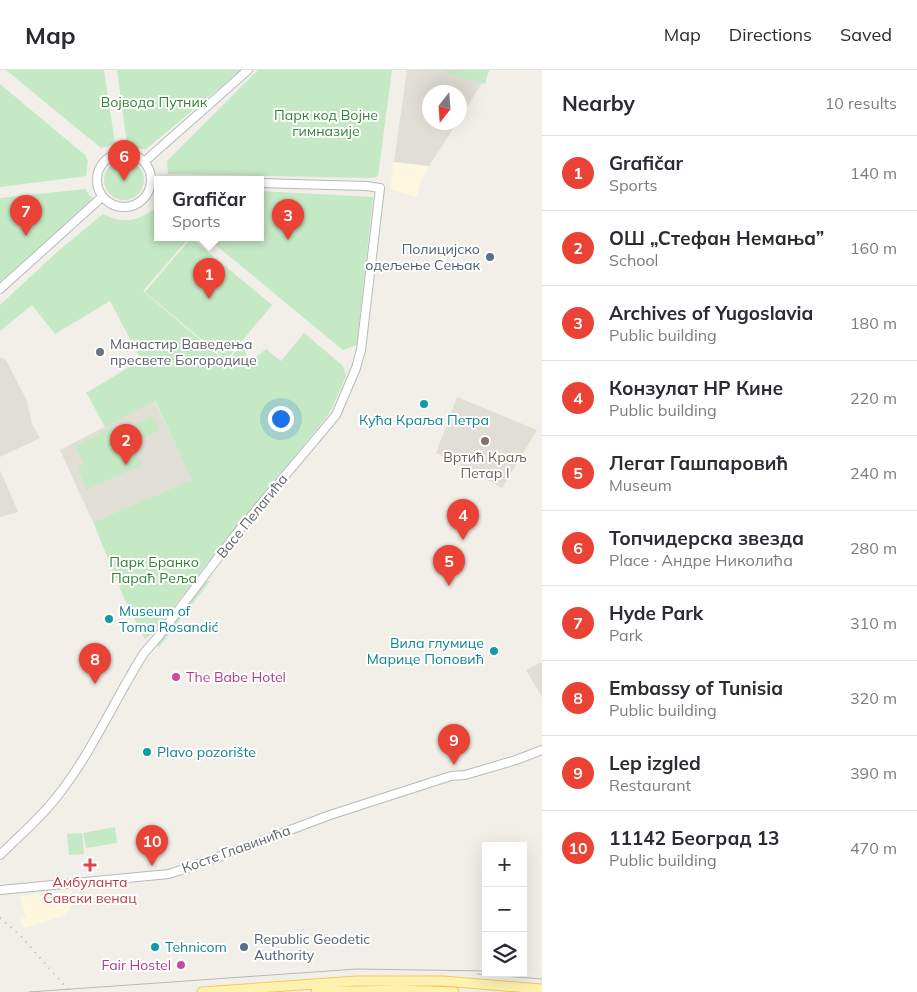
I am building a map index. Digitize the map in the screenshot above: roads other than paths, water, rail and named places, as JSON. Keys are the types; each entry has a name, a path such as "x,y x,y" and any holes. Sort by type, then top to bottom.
{"main road":[{"path":"202,992 322,982 365,981 443,981 542,989"},
{"path":"316,992 399,990 454,992"}],"street":[{"path":"144,162 248,70"},
{"path":"120,153 128,153 144,162 154,180 144,198 132,206 116,207 102,197 97,185 97,175 102,164 109,158 120,153"},
{"name":"Васе Пелагића","path":"0,855 44,812 59,794 75,771 149,646 163,631 236,534 336,415 360,355 380,188 264,183"},
{"path":"0,290 102,197"},
{"name":"Косте Главинића","path":"0,890 169,874 339,812 451,776 465,775 516,760 542,750"}],"tram line":[{"path":"29,992 357,969 482,971"},
{"path":"477,974 542,979"}],"railway":[{"path":"0,918 21,936 70,992"}],"place":[{"name":"Топчидерска звезда","path":"124,181"},
{"name":"Hyde Park","path":"26,236"},
{"name":"Archives of Yugoslavia","path":"288,240"},
{"name":"Полицијско одељење Сењак","path":"490,257"},
{"name":"Grafičar","path":"209,299"},
{"name":"Манастир Ваведења пресвете Богородице","path":"100,352"},
{"name":"Кућа Краља Петра","path":"424,404"},
{"name":"Вртић Краљ Петар I","path":"485,441"},
{"name":"ОШ „Стефан Немања”","path":"126,465"},
{"name":"Конзулат НР Кине","path":"463,540"},
{"name":"Легат Гашпаровић","path":"449,586"},
{"name":"Museum of Toma Rosandić","path":"109,619"},
{"name":"Вила глумице Марице Поповић","path":"494,651"},
{"name":"The Babe Hotel","path":"176,677"},
{"name":"Embassy of Tunisia","path":"95,684"},
{"name":"Plavo pozorište","path":"147,752"},
{"name":"Lep izgled","path":"454,765"},
{"name":"Амбуланта Савски венац","path":"90,865"},
{"name":"11142 Београд 13","path":"152,866"},
{"name":"Tehnicom","path":"155,947"},
{"name":"Republic Geodetic Authority","path":"244,947"},
{"name":"Fair Hostel","path":"181,965"}],"park label":[{"name":"Војвода Путник","path":"154,102"},
{"name":"Парк код Војне гимназије","path":"326,124"},
{"name":"Парк Бранко Параћ Реља","path":"154,570"}]}
